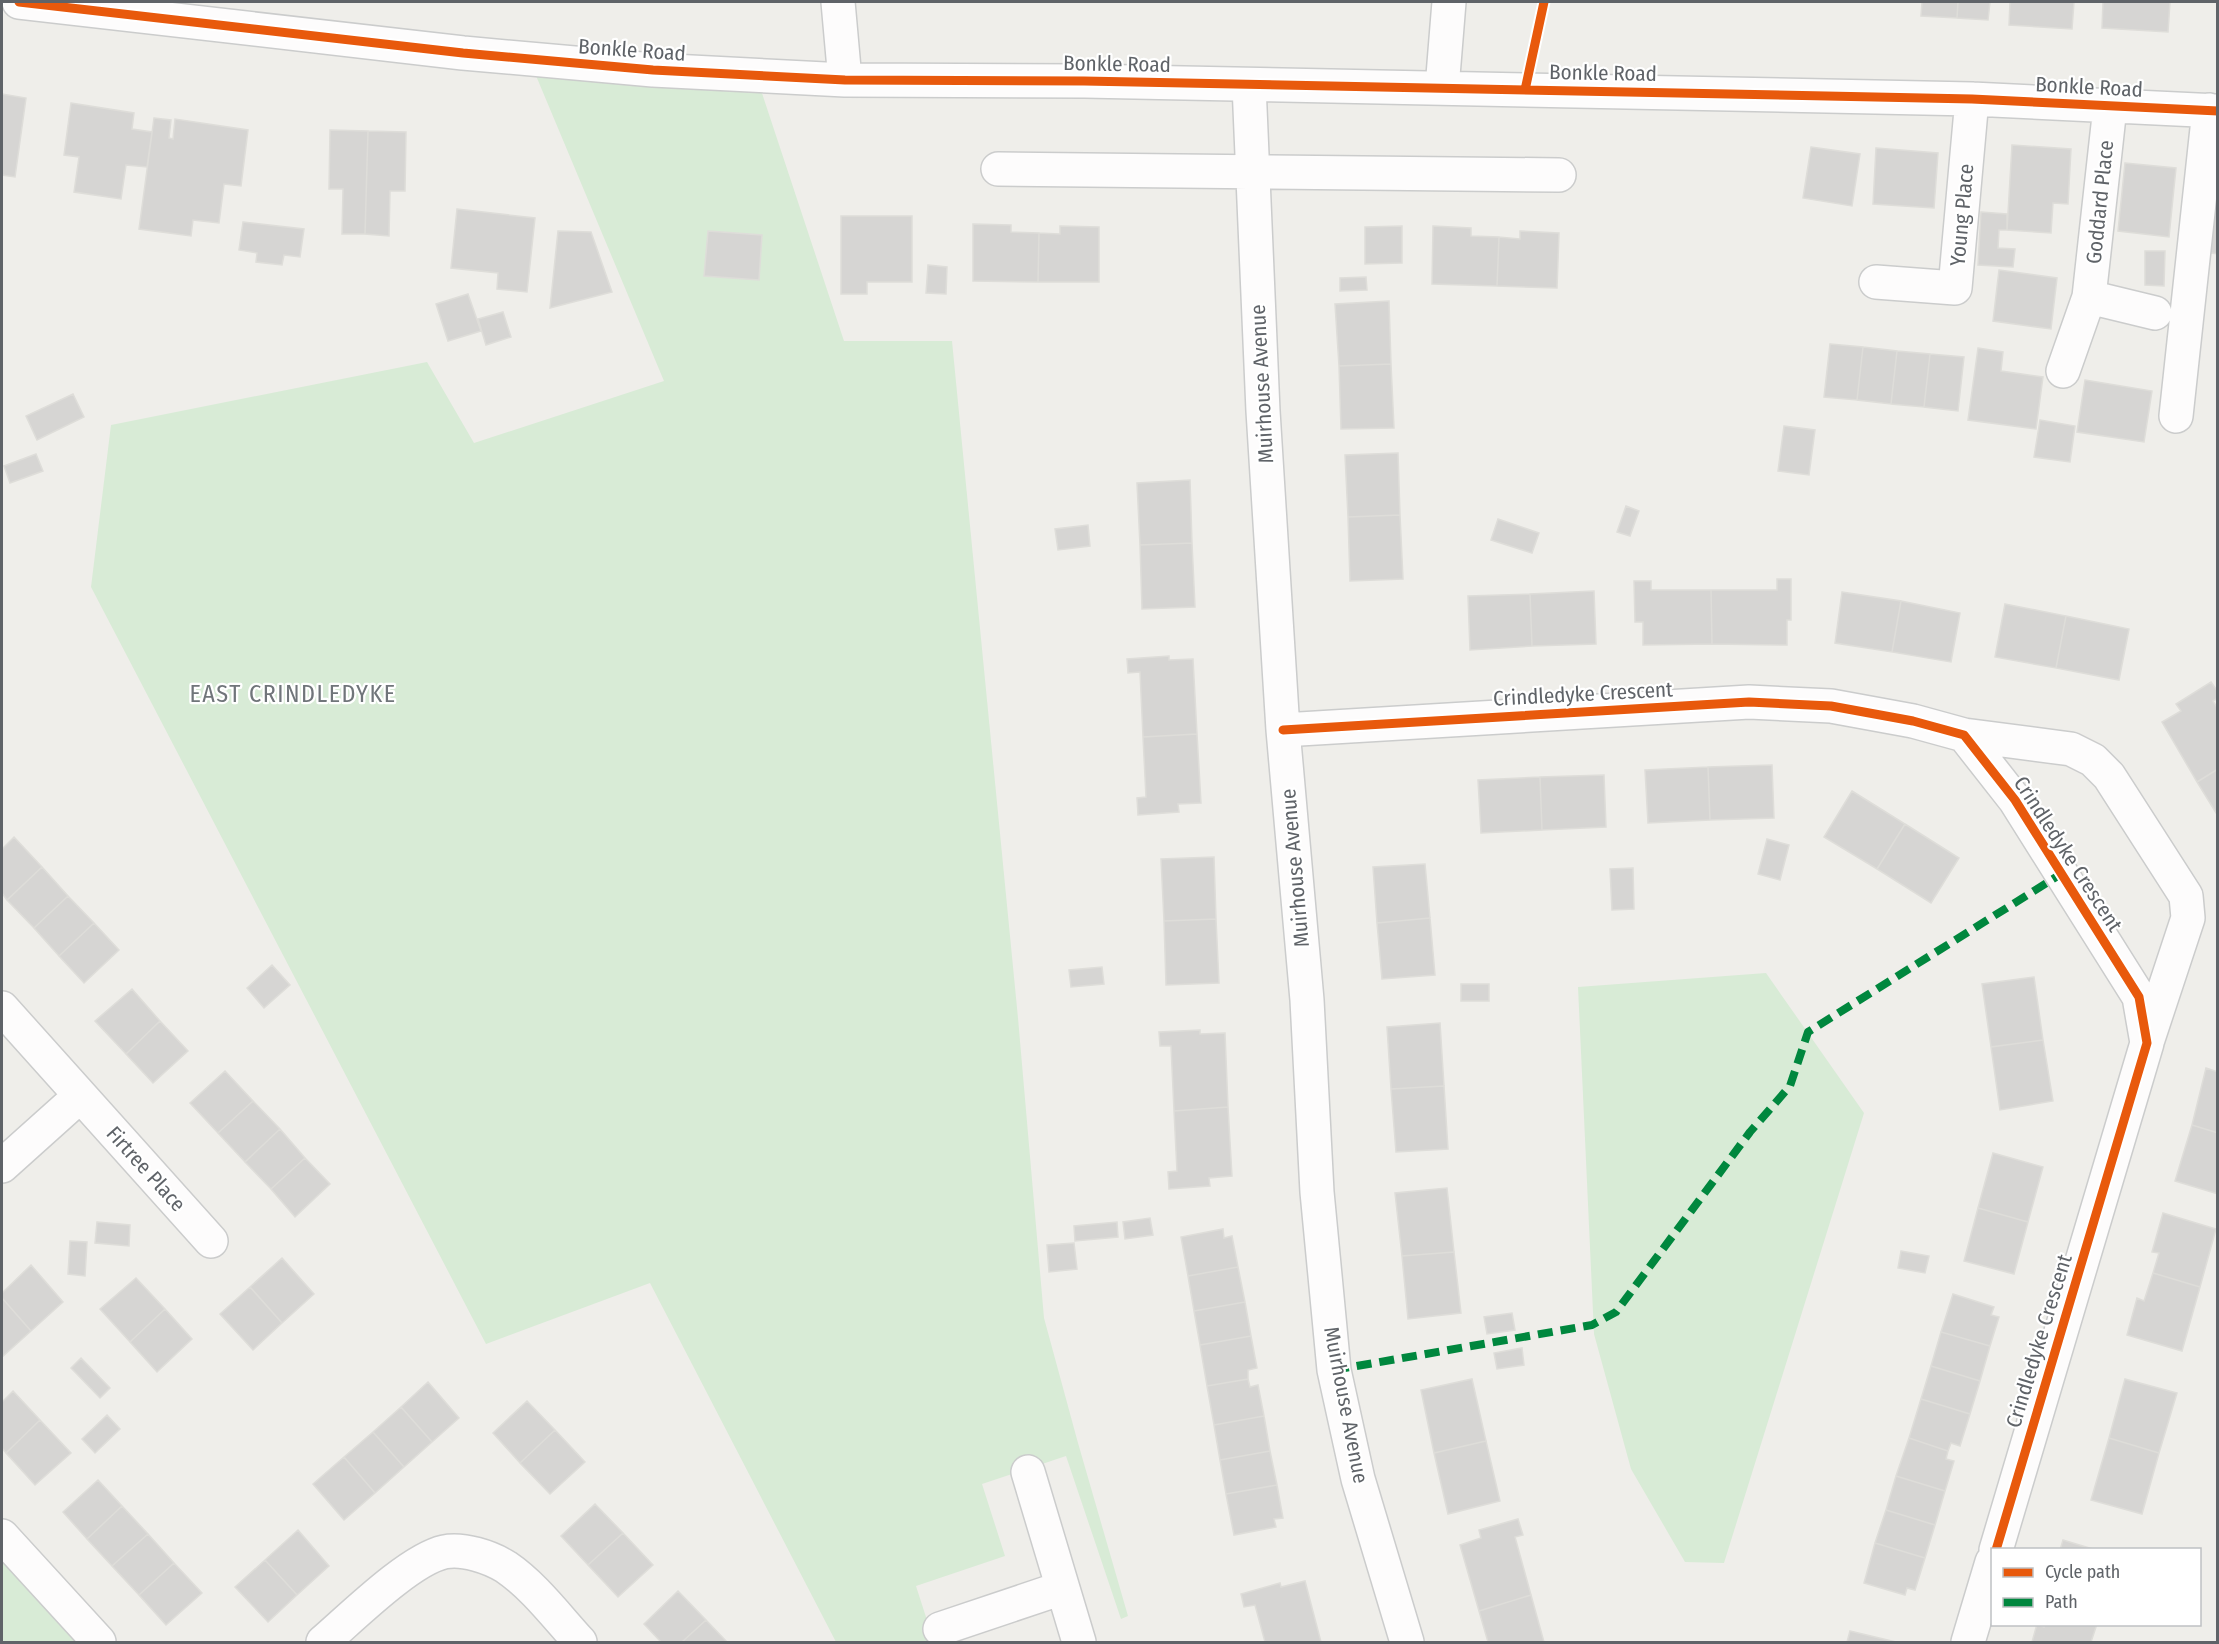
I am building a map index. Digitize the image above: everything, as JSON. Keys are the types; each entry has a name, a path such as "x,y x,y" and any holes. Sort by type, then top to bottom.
{"street":[{"name":"Bonkle Road","path":"19,2 529,59 652,70 845,80 1442,88 1972,99 2213,111"},
{"path":"838,2 845,80"},
{"path":"1442,88 1449,2"},
{"name":"Muirhouse Avenue","path":"1249,85 1263,411 1283,730 1307,1000 1317,1192 1334,1370 1358,1479 1407,1642"},
{"name":"Young Place","path":"1876,282 1955,288 1972,99"},
{"name":"Goddard Place","path":"2063,371 2089,297 2110,107"},
{"path":"2176,416 2213,111"},
{"path":"998,169 1558,175"},
{"path":"2089,297 2155,313"},
{"name":"Crindledyke Crescent","path":"1283,730 1749,702 1831,705 1912,721 1964,735 2071,749 2093,760 2109,776 2186,896 2188,918 2147,1043 1997,1548"},
{"name":"Crindledyke Crescent","path":"1964,735 2015,800 2139,997 2147,1043"},
{"name":"Firtree Place","path":"2,1008 211,1241"},
{"path":"2,1166 80,1096"},
{"path":"1028,1472 1079,1642"},
{"path":"2,1536 99,1642"},
{"path":"323,1642 386,1587 419,1563 444,1552 471,1553 505,1566 532,1590 580,1642"},
{"path":"1968,1642 1991,1565"},
{"path":"940,1629 1062,1588"}],"green space":[{"path":"529,59 756,75 844,341 952,341 1018,1018 1044,1318 1128,1616 1121,1619 1066,1456 982,1484 1005,1556 916,1586 934,1642 836,1642 650,1283 486,1344 91,587 111,425 427,362 474,443 664,381"},
{"path":"1766,973 1864,1113 1724,1563 1685,1562 1631,1469 1594,1334 1578,987"},
{"path":"2,1536 99,1642 2,1642"}],"building":[{"path":"1922,2 1958,2 1957,18 1921,16"},
{"path":"1958,2 1990,2 1988,20 1957,18"},
{"path":"2010,2 2074,2 2072,29 2009,25"},
{"path":"2103,2 2170,2 2168,32 2102,28"},
{"path":"2,94 26,98 15,177 2,175"},
{"path":"71,103 134,113 132,129 152,132 147,167 126,165 121,199 74,192 79,157 64,155"},
{"path":"154,118 171,120 169,138 173,139 175,119 248,130 241,186 224,184 219,223 193,220 191,236 139,229"},
{"path":"330,130 368,131 365,234 342,234 343,189 329,189"},
{"path":"368,131 406,132 405,191 390,191 389,236 365,234"},
{"path":"2012,145 2071,149 2068,204 2053,203 2051,233 2007,230"},
{"path":"1811,147 1860,154 1852,206 1803,198"},
{"path":"1876,148 1938,153 1934,208 1873,204"},
{"path":"2125,163 2176,168 2169,237 2118,231"},
{"path":"2218,165 2218,254 2196,251"},
{"path":"457,209 535,218 527,292 497,289 498,273 451,268"},
{"path":"1981,212 2007,214 2007,230 1999,230 1998,248 2015,249 2013,267 1978,265"},
{"path":"841,216 912,216 912,282 867,282 867,294 841,294"},
{"path":"243,222 304,229 300,257 284,255 282,265 256,262 257,253 239,250"},
{"path":"973,224 1011,225 1011,232 1039,233 1038,282 973,281"},
{"path":"1060,226 1099,227 1099,282 1038,282 1039,233 1060,234"},
{"path":"1402,226 1402,263 1365,264 1365,227"},
{"path":"1433,226 1471,228 1471,236 1499,237 1497,286 1432,284"},
{"path":"558,231 591,232 612,292 550,308"},
{"path":"708,231 762,235 759,280 704,276"},
{"path":"1520,231 1559,233 1557,288 1497,286 1499,237 1520,239"},
{"path":"2145,251 2165,251 2164,286 2145,285"},
{"path":"928,265 947,267 946,294 926,293"},
{"path":"1999,270 2057,278 2051,329 1993,321"},
{"path":"1366,277 1367,290 1340,291 1340,278"},
{"path":"468,294 481,331 448,341 436,304"},
{"path":"1389,301 1391,364 1339,366 1335,304"},
{"path":"503,312 511,337 486,345 478,319"},
{"path":"1830,344 1863,347 1857,400 1824,397"},
{"path":"1863,347 1897,351 1891,404 1857,400"},
{"path":"1978,348 2003,352 2001,371 2043,377 2036,429 1968,420"},
{"path":"1897,351 1930,354 1924,407 1891,404"},
{"path":"1930,354 1964,357 1958,411 1924,407"},
{"path":"1391,364 1394,428 1341,429 1339,366"},
{"path":"2085,380 2152,391 2144,442 2077,432"},
{"path":"73,394 84,417 37,440 26,416"},
{"path":"2040,420 2075,426 2070,462 2034,457"},
{"path":"1784,426 1815,430 1809,475 1778,471"},
{"path":"1398,453 1400,515 1348,517 1345,455"},
{"path":"36,454 43,471 10,483 4,466"},
{"path":"1190,480 1192,543 1140,545 1137,483"},
{"path":"1626,506 1639,511 1630,536 1617,532"},
{"path":"1400,515 1403,579 1350,581 1348,517"},
{"path":"1498,519 1539,533 1532,553 1491,540"},
{"path":"1088,525 1090,546 1058,550 1055,529"},
{"path":"1192,543 1195,607 1142,609 1140,545"},
{"path":"1777,579 1791,579 1791,620 1787,620 1787,645 1712,644 1711,590 1777,590"},
{"path":"1634,581 1651,581 1651,590 1711,590 1712,644 1643,645 1643,622 1635,622"},
{"path":"1594,591 1596,644 1532,646 1530,594"},
{"path":"1842,592 1901,601 1892,652 1835,643"},
{"path":"1530,594 1532,646 1470,650 1468,596"},
{"path":"1901,601 1960,613 1951,662 1892,652"},
{"path":"2005,604 2066,616 2056,668 1995,657"},
{"path":"2066,616 2129,629 2119,680 2056,668"},
{"path":"1169,656 1169,660 1193,659 1197,734 1143,737 1140,672 1128,673 1127,659"},
{"path":"2211,682 2218,692 2218,698 2213,701 2218,709 2218,769 2197,782 2162,722 2181,711 2176,704"},
{"path":"1197,734 1201,803 1178,804 1179,812 1138,815 1137,798 1146,797 1143,737"},
{"path":"1772,765 1774,818 1710,820 1708,767"},
{"path":"1708,767 1710,820 1648,823 1645,770"},
{"path":"2218,769 2218,816 2197,782"},
{"path":"1604,775 1606,827 1542,830 1540,777"},
{"path":"1540,777 1542,830 1481,833 1478,780"},
{"path":"1852,791 1905,824 1877,869 1824,837"},
{"path":"1905,824 1959,858 1931,903 1877,869"},
{"path":"14,837 42,867 7,900 2,893 2,849"},
{"path":"1767,839 1789,845 1780,880 1758,874"},
{"path":"1214,857 1216,919 1164,921 1161,859"},
{"path":"1425,864 1430,918 1377,923 1373,867"},
{"path":"42,867 68,896 34,928 7,900"},
{"path":"1633,868 1634,909 1612,910 1610,869"},
{"path":"68,896 94,923 59,956 34,928"},
{"path":"1430,918 1435,975 1382,979 1377,923"},
{"path":"1216,919 1219,983 1166,985 1164,921"},
{"path":"94,923 119,950 84,983 59,956"},
{"path":"272,965 290,985 264,1008 247,988"},
{"path":"1102,967 1104,984 1071,987 1069,970"},
{"path":"2034,977 2043,1040 1991,1047 1982,984"},
{"path":"1461,984 1489,984 1489,1001 1461,1001"},
{"path":"132,989 160,1021 126,1054 95,1021"},
{"path":"160,1021 188,1051 153,1083 126,1054"},
{"path":"1440,1023 1444,1086 1391,1089 1387,1027"},
{"path":"1200,1030 1200,1034 1225,1033 1228,1107 1174,1111 1171,1046 1160,1046 1159,1032"},
{"path":"2043,1040 2053,1101 2000,1110 1991,1047"},
{"path":"2206,1068 2218,1072 2218,1133 2192,1125"},
{"path":"225,1071 253,1101 218,1133 190,1103"},
{"path":"1444,1086 1448,1149 1396,1152 1391,1089"},
{"path":"253,1101 280,1129 245,1162 218,1133"},
{"path":"1228,1107 1232,1176 1209,1178 1210,1186 1169,1189 1168,1172 1177,1171 1174,1111"},
{"path":"2192,1125 2218,1133 2218,1194 2175,1181"},
{"path":"280,1129 305,1158 271,1189 245,1162"},
{"path":"1993,1153 2043,1167 2028,1222 1978,1208"},
{"path":"305,1158 330,1184 295,1217 271,1189"},
{"path":"1447,1188 1454,1252 1402,1256 1395,1193"},
{"path":"1978,1208 2028,1222 2014,1274 1964,1261"},
{"path":"2163,1213 2216,1229 2200,1287 2153,1273 2159,1253 2152,1252"},
{"path":"1150,1218 1153,1235 1125,1239 1123,1222"},
{"path":"97,1222 130,1225 129,1246 95,1243"},
{"path":"1117,1222 1118,1237 1075,1241 1074,1226"},
{"path":"1223,1229 1224,1238 1232,1236 1238,1267 1188,1276 1181,1237"},
{"path":"70,1241 87,1242 85,1276 68,1274"},
{"path":"1074,1243 1077,1269 1049,1272 1047,1245"},
{"path":"1901,1251 1929,1256 1925,1273 1898,1268"},
{"path":"1454,1252 1461,1313 1408,1319 1402,1256"},
{"path":"282,1258 314,1294 282,1323 250,1287"},
{"path":"31,1265 63,1302 31,1331 2,1298 2,1293"},
{"path":"1238,1267 1245,1302 1194,1311 1188,1276"},
{"path":"2153,1273 2200,1287 2182,1351 2127,1335 2137,1298 2144,1301"},
{"path":"136,1278 165,1309 130,1342 100,1309"},
{"path":"250,1287 282,1323 253,1350 220,1314"},
{"path":"1953,1294 1994,1307 1991,1315 1999,1317 1990,1346 1941,1332"},
{"path":"2,1298 31,1331 2,1357"},
{"path":"1245,1302 1251,1336 1200,1345 1194,1311"},
{"path":"165,1309 192,1339 157,1372 130,1342"},
{"path":"1512,1313 1515,1330 1487,1334 1484,1317"},
{"path":"1941,1332 1990,1346 1980,1381 1931,1366"},
{"path":"1251,1336 1257,1368 1248,1370 1248,1379 1207,1386 1200,1345"},
{"path":"1522,1348 1524,1365 1497,1369 1494,1353"},
{"path":"81,1358 110,1388 100,1398 71,1368"},
{"path":"1931,1366 1980,1381 1970,1414 1921,1399"},
{"path":"1248,1379 1250,1387 1258,1385 1264,1416 1214,1425 1207,1386"},
{"path":"1472,1379 1486,1441 1434,1453 1421,1390"},
{"path":"2125,1379 2177,1393 2159,1453 2109,1438"},
{"path":"428,1382 459,1418 432,1442 401,1407"},
{"path":"13,1391 40,1420 6,1453 2,1448 2,1402"},
{"path":"1921,1399 1970,1414 1960,1446 1951,1443 1948,1451 1909,1438"},
{"path":"527,1401 555,1430 520,1463 493,1433"},
{"path":"401,1407 432,1442 404,1467 373,1432"},
{"path":"107,1415 120,1429 95,1453 82,1439"},
{"path":"1264,1416 1270,1451 1220,1460 1214,1425"},
{"path":"40,1420 71,1453 35,1485 6,1453"},
{"path":"555,1430 585,1462 550,1494 520,1463"},
{"path":"373,1432 404,1467 375,1493 344,1457"},
{"path":"1909,1438 1948,1451 1946,1459 1954,1461 1945,1491 1896,1476"},
{"path":"2109,1438 2159,1453 2142,1514 2091,1500"},
{"path":"1486,1441 1500,1501 1448,1514 1434,1453"},
{"path":"1270,1451 1277,1485 1226,1494 1220,1460"},
{"path":"344,1457 375,1493 344,1520 313,1484"},
{"path":"1896,1476 1945,1491 1935,1525 1886,1510"},
{"path":"98,1480 122,1506 87,1539 63,1512"},
{"path":"1277,1485 1283,1518 1274,1519 1276,1527 1234,1535 1226,1494"},
{"path":"595,1504 623,1533 588,1565 561,1536"},
{"path":"122,1506 148,1534 112,1566 87,1539"},
{"path":"1886,1510 1935,1525 1925,1558 1875,1543"},
{"path":"1518,1519 1523,1535 1515,1537 1531,1595 1479,1611 1460,1545 1481,1538 1479,1530"},
{"path":"298,1530 329,1566 297,1595 265,1560"},
{"path":"623,1533 653,1565 618,1597 588,1565"},
{"path":"148,1534 174,1563 139,1595 112,1566"},
{"path":"2063,1540 2089,1548 2061,1548"},
{"path":"1875,1543 1925,1558 1915,1590 1907,1588 1905,1595 1864,1583"},
{"path":"265,1560 297,1595 268,1622 235,1587"},
{"path":"174,1563 202,1593 166,1625 139,1595"},
{"path":"1305,1581 1321,1642 1265,1642 1255,1605 1244,1607 1241,1594 1280,1583 1281,1587"},
{"path":"678,1591 706,1620 682,1642 661,1642 644,1624"},
{"path":"1531,1595 1544,1642 1488,1642 1479,1611"},
{"path":"706,1620 727,1642 682,1642"},
{"path":"2036,1626 2096,1626 2091,1642 2032,1642"},
{"path":"1850,1631 1896,1642 1847,1642"}],"marked path":[{"path":"1334,1370 1592,1325 1616,1312 1750,1132 1790,1086 1808,1032 2061,874"}],"cycle path":[{"path":"19,2 463,53 653,70 845,80 1084,81 1972,99 2218,111"},
{"path":"1525,90 1544,2"},
{"path":"1283,730 1749,702 1831,706 1913,721 1964,735 2015,800 2139,997 2147,1043 1997,1548"}],"district":[{"name":"EAST CRINDLEDYKE","path":"293,694"}]}
